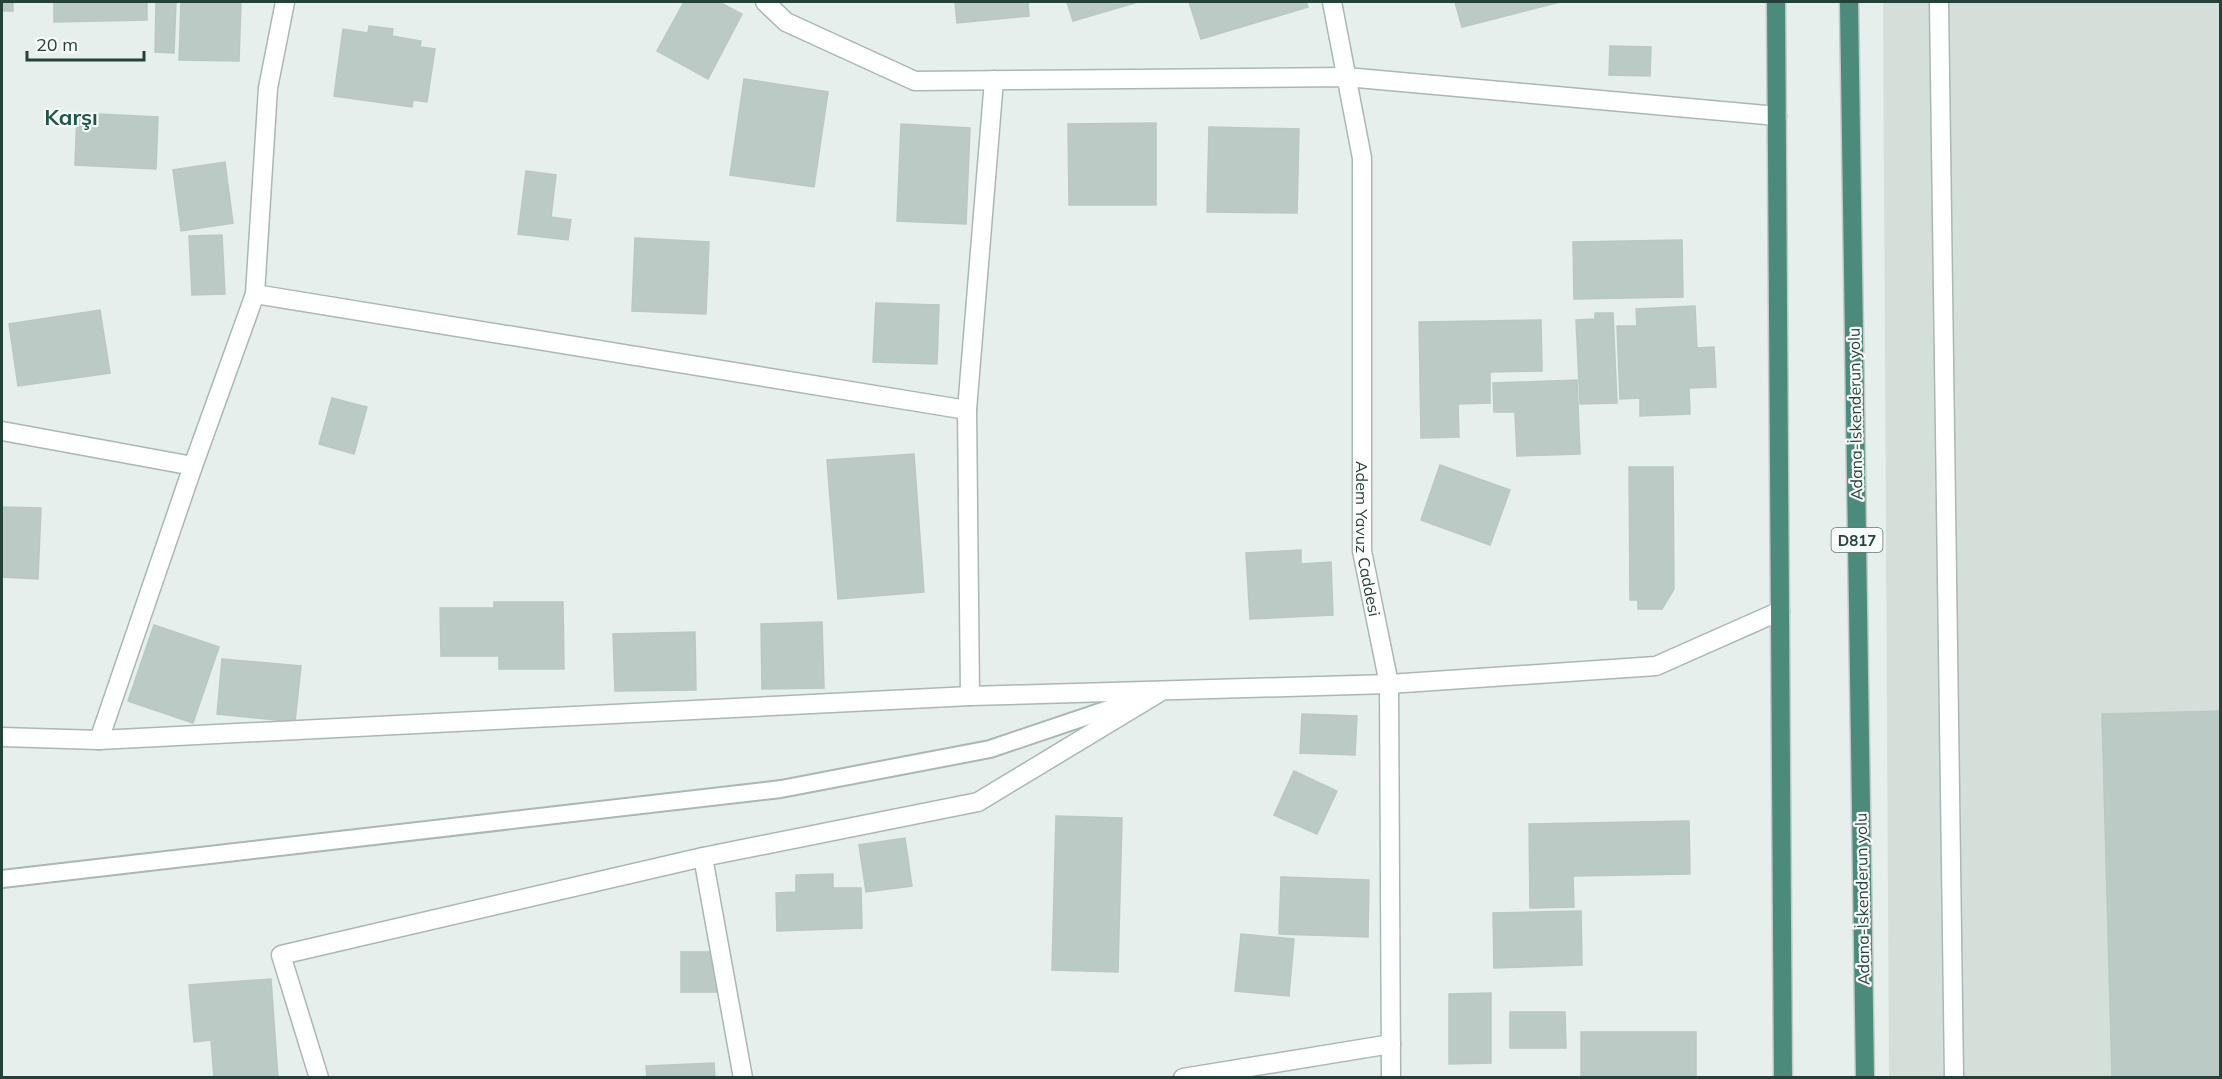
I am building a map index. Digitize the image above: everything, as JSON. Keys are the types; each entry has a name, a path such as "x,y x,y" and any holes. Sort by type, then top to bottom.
{"highway":[{"path":"1776,2 1783,1077"},
{"name":"Adana-İskenderun yolu","path":"1849,2 1865,1077"}],"street":[{"path":"99,740 255,294 268,88 285,2"},
{"path":"765,2 786,22 915,81 1346,77 1777,116"},
{"name":"Adem Yavuz Caddesi","path":"1332,2 1362,158 1362,551 1389,684 1391,1077"},
{"path":"1939,2 1953,1077"},
{"path":"970,696 967,410 994,80"},
{"path":"255,294 967,410"},
{"path":"2,431 193,466"},
{"path":"2,737 99,740 970,696 1389,684 1656,666 1780,611"},
{"path":"319,1077 281,955 704,857 978,802 1162,691"},
{"path":"704,857 743,1077"},
{"path":"1183,1077 1391,1044"}],"lane":[{"path":"2,879 781,789 990,749 1162,691"}],"shaded area":[{"path":"1883,2 2220,2 2220,1077 1889,1077"}],"building":[{"path":"2,2 13,2 13,11 2,11"},
{"path":"54,2 147,2 147,20 54,22"},
{"path":"156,2 176,2 174,53 155,52"},
{"path":"181,2 241,2 239,61 179,60"},
{"path":"684,2 719,2 742,14 708,79 657,51"},
{"path":"955,2 1028,2 1029,16 957,23"},
{"path":"1067,2 1138,2 1073,21"},
{"path":"1189,2 1306,2 1308,7 1201,39"},
{"path":"1455,2 1560,2 1462,27"},
{"path":"369,26 393,29 392,36 421,41 420,47 435,49 427,102 413,100 412,107 334,96 343,29 368,33"},
{"path":"1610,46 1651,47 1650,76 1609,75"},
{"path":"744,79 828,92 814,187 730,175"},
{"path":"77,113 158,117 156,169 75,165"},
{"path":"1156,123 1156,205 1069,205 1068,124"},
{"path":"901,124 970,128 966,224 897,221"},
{"path":"1209,127 1299,129 1297,213 1207,212"},
{"path":"225,162 233,223 181,231 173,170"},
{"path":"526,171 556,175 551,217 571,220 568,240 518,234"},
{"path":"222,235 225,294 192,295 189,236"},
{"path":"635,238 709,242 706,314 632,311"},
{"path":"1682,240 1683,297 1574,299 1573,242"},
{"path":"876,303 939,305 937,364 873,362"},
{"path":"1695,306 1697,348 1714,347 1716,387 1689,388 1690,414 1640,416 1640,398 1620,399 1617,326 1637,326 1636,309"},
{"path":"100,310 110,373 18,386 9,324"},
{"path":"1595,313 1613,313 1617,403 1580,404 1576,320 1595,319"},
{"path":"1541,320 1542,371 1490,372 1490,403 1458,404 1459,437 1421,438 1419,322"},
{"path":"1577,380 1580,454 1517,456 1515,412 1494,412 1493,383"},
{"path":"332,398 367,407 354,454 319,444"},
{"path":"914,454 924,592 838,599 827,460"},
{"path":"1440,465 1510,490 1490,545 1421,520"},
{"path":"1629,467 1673,467 1674,589 1662,609 1638,609 1638,600 1630,600"},
{"path":"2,507 41,508 38,579 2,577"},
{"path":"1301,550 1301,564 1331,562 1333,615 1250,619 1246,553"},
{"path":"494,602 563,602 564,669 499,669 499,656 441,656 440,608 494,608"},
{"path":"822,622 824,688 762,689 761,624"},
{"path":"154,625 219,647 193,723 128,701"},
{"path":"695,632 696,690 615,691 613,634"},
{"path":"222,659 301,666 295,722 217,714"},
{"path":"2220,711 2220,1078 2112,1078 2102,714"},
{"path":"1302,714 1357,716 1355,755 1300,753"},
{"path":"1294,771 1337,791 1317,834 1274,815"},
{"path":"1056,816 1122,818 1118,972 1052,970"},
{"path":"1689,821 1690,874 1573,876 1574,907 1530,908 1529,824"},
{"path":"905,838 912,886 866,892 859,845"},
{"path":"833,874 833,888 861,888 862,928 777,931 776,893 796,892 796,875"},
{"path":"1281,877 1369,880 1368,937 1279,934"},
{"path":"1581,911 1582,965 1494,968 1493,913"},
{"path":"1241,934 1294,939 1289,996 1235,991"},
{"path":"681,952 718,952 718,992 681,992"},
{"path":"271,979 278,1078 214,1078 211,1040 194,1042 189,985"},
{"path":"1491,993 1491,1063 1449,1064 1449,994"},
{"path":"1510,1012 1565,1012 1566,1048 1510,1048"},
{"path":"1581,1032 1696,1032 1696,1078 1581,1078"},
{"path":"714,1063 715,1078 647,1078 646,1066"}],"district":[{"name":"Karşı","path":"71,117"}]}
